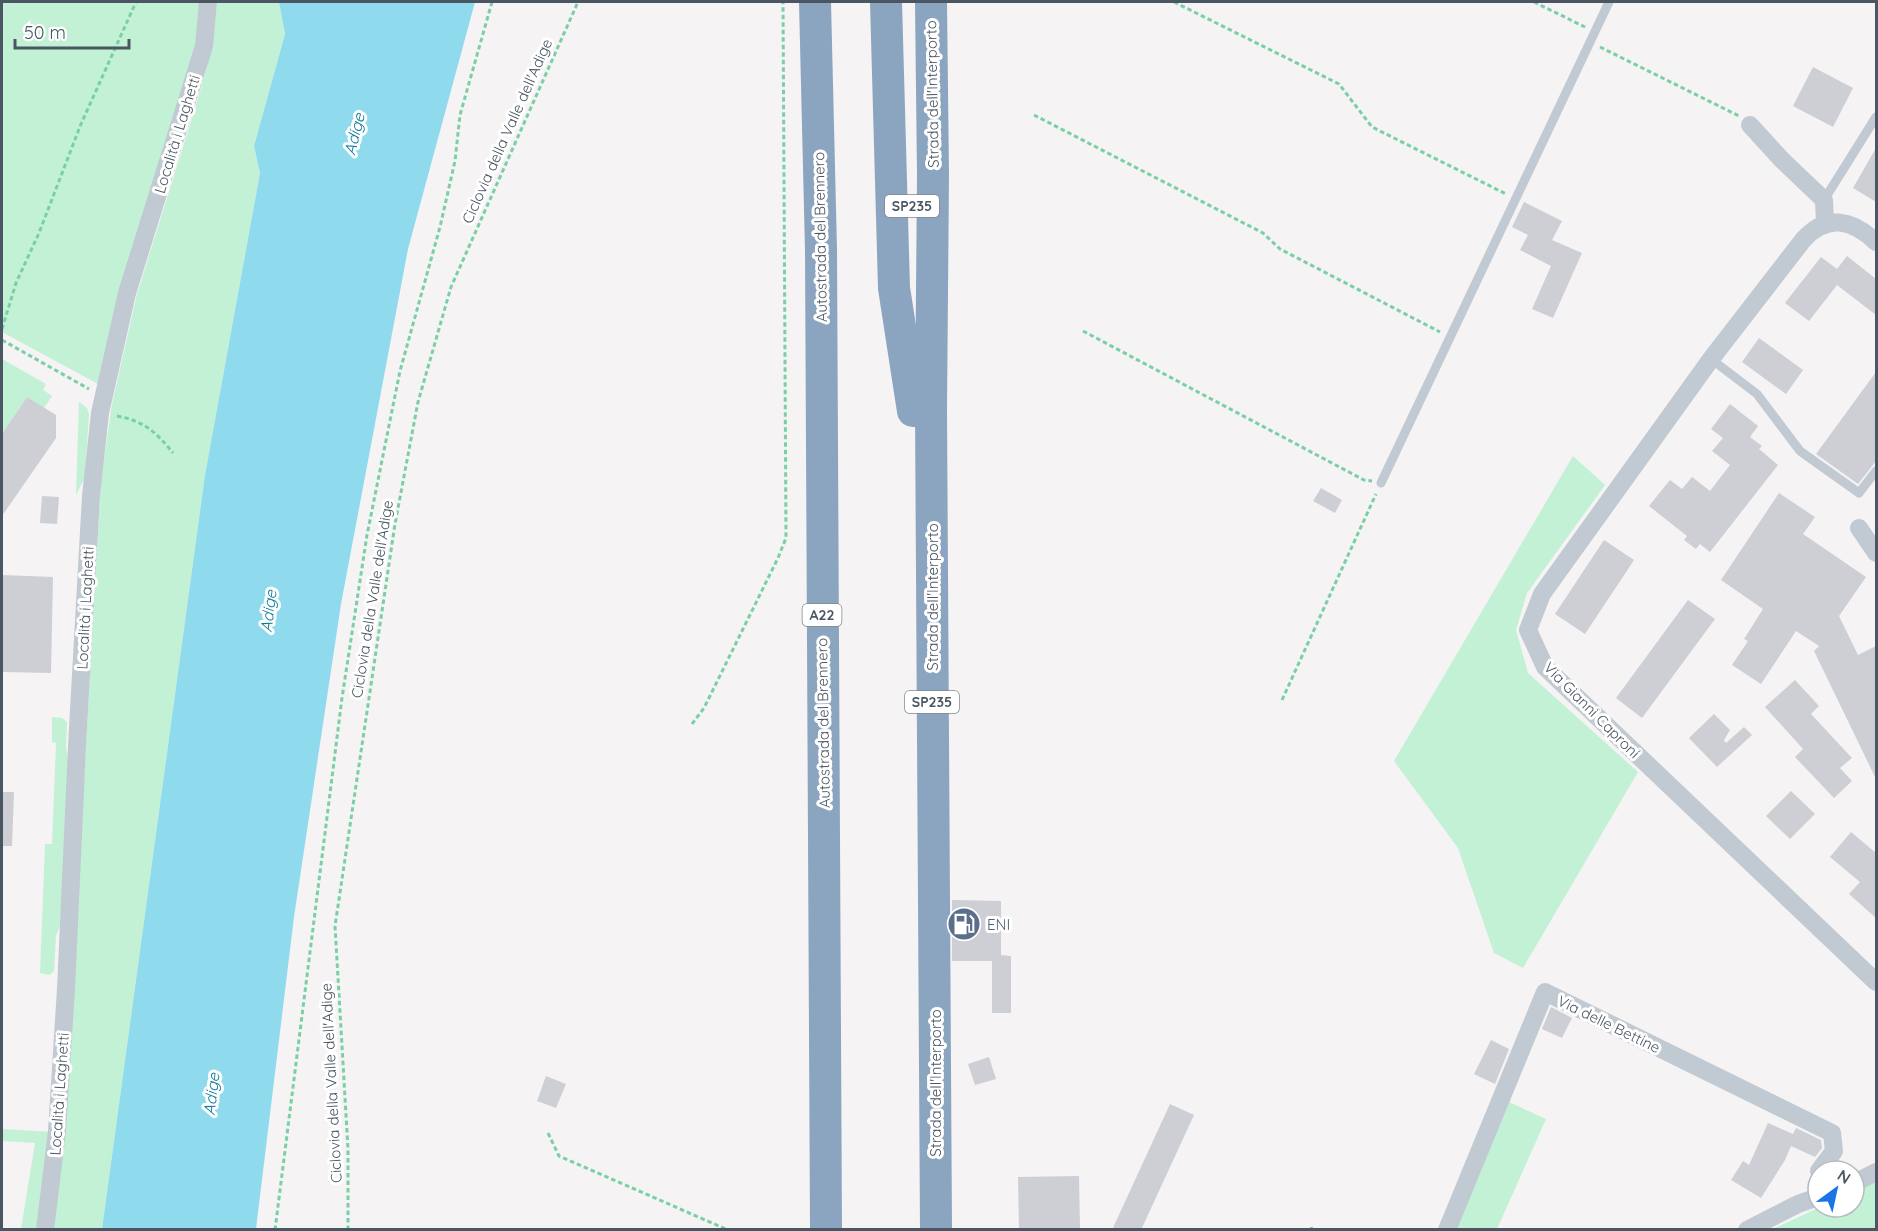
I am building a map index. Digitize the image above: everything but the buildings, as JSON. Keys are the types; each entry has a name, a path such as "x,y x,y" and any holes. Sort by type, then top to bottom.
{"highway":[{"name":"Autostrada del Brennero","path":"815,2 821,250 826,1230"},
{"name":"Autostrada del Brennero","path":"837,2 843,640 843,1230"},
{"path":"886,2 894,288 913,411"},
{"name":"Strada dell'Interporto","path":"912,2 918,1230"},
{"name":"Strada dell'Interporto","path":"931,2 936,1230"},
{"path":"933,175 942,82 944,2"}],"street":[{"name":"Località i Laghetti","path":"45,1230 58,1119 91,496 102,405 127,293 204,46 208,2"},
{"path":"1750,125 1782,160 1824,200 1825,225 1850,224 1861,228 1876,242"},
{"name":"Via Gianni Caproni","path":"1825,225 1809,233 1711,358 1542,594 1528,630 1545,667 1876,982"},
{"path":"1859,528 1876,553"},
{"name":"Via delle Bettine","path":"1447,1230 1545,992 1832,1133 1834,1151 1828,1159"},
{"name":"Via delle Bettine","path":"1798,1204 1806,1191"},
{"path":"1747,1230 1806,1201"}],"lane":[{"path":"1381,483 1609,2"},
{"path":"1824,200 1876,117"},
{"path":"1711,358 1757,394 1800,451 1859,493 1876,471"},
{"path":"932,655 944,695"}],"path":[{"path":"2,329 16,283 39,233 88,106 136,2"},
{"path":"275,1230 339,722 367,535 400,371 440,227 454,161 460,115 492,2"},
{"name":"Ciclovia della Valle dell'Adige","path":"348,1230 348,1149 335,926 395,524 418,402 451,287 578,2"},
{"path":"692,724 704,708 786,538 783,2"},
{"path":"1174,2 1340,84 1372,127 1516,199"},
{"path":"1534,2 1594,32"},
{"path":"1590,42 1735,113 1750,125"},
{"path":"1034,115 1263,233 1280,249 1450,337"},
{"path":"2,312 7,313"},
{"path":"1083,331 1364,480 1381,483 1282,700"},
{"path":"2,340 102,405 145,425 161,437 173,453"},
{"path":"548,1133 559,1156 728,1230"}],"green space":[{"path":"2,2 200,2 197,44 98,384 2,332"},
{"path":"217,2 279,2 285,34 254,146 260,173 205,475 102,1229 50,1230 68,1062 101,480 112,404 137,294 207,67"},
{"path":"2,359 46,384 43,390 52,396 44,408 27,397 2,434"},
{"path":"79,402 87,408 89,414 85,477 76,495"},
{"path":"1573,456 1605,485 1527,593 1516,630 1528,673 1638,772 1523,968 1494,953 1458,848 1394,761"},
{"path":"52,717 62,718 67,722 66,747 69,768 60,925 56,936 54,971 50,975 40,973 45,844 52,844 56,743 52,742"},
{"path":"1509,1102 1546,1119 1497,1229 1454,1230"},
{"path":"2,1129 53,1132 41,1229 21,1229 35,1143 2,1141"},
{"path":"1876,1181 1876,1229 1771,1230 1806,1214 1806,1219 1866,1219 1866,1186"}],"water":[{"name":"Adige","path":"279,2 475,2 408,249 341,604 294,917 256,1229 102,1229 205,475 260,173 254,146 285,34"}],"place":[{"name":"ENI","path":"964,924"}]}
